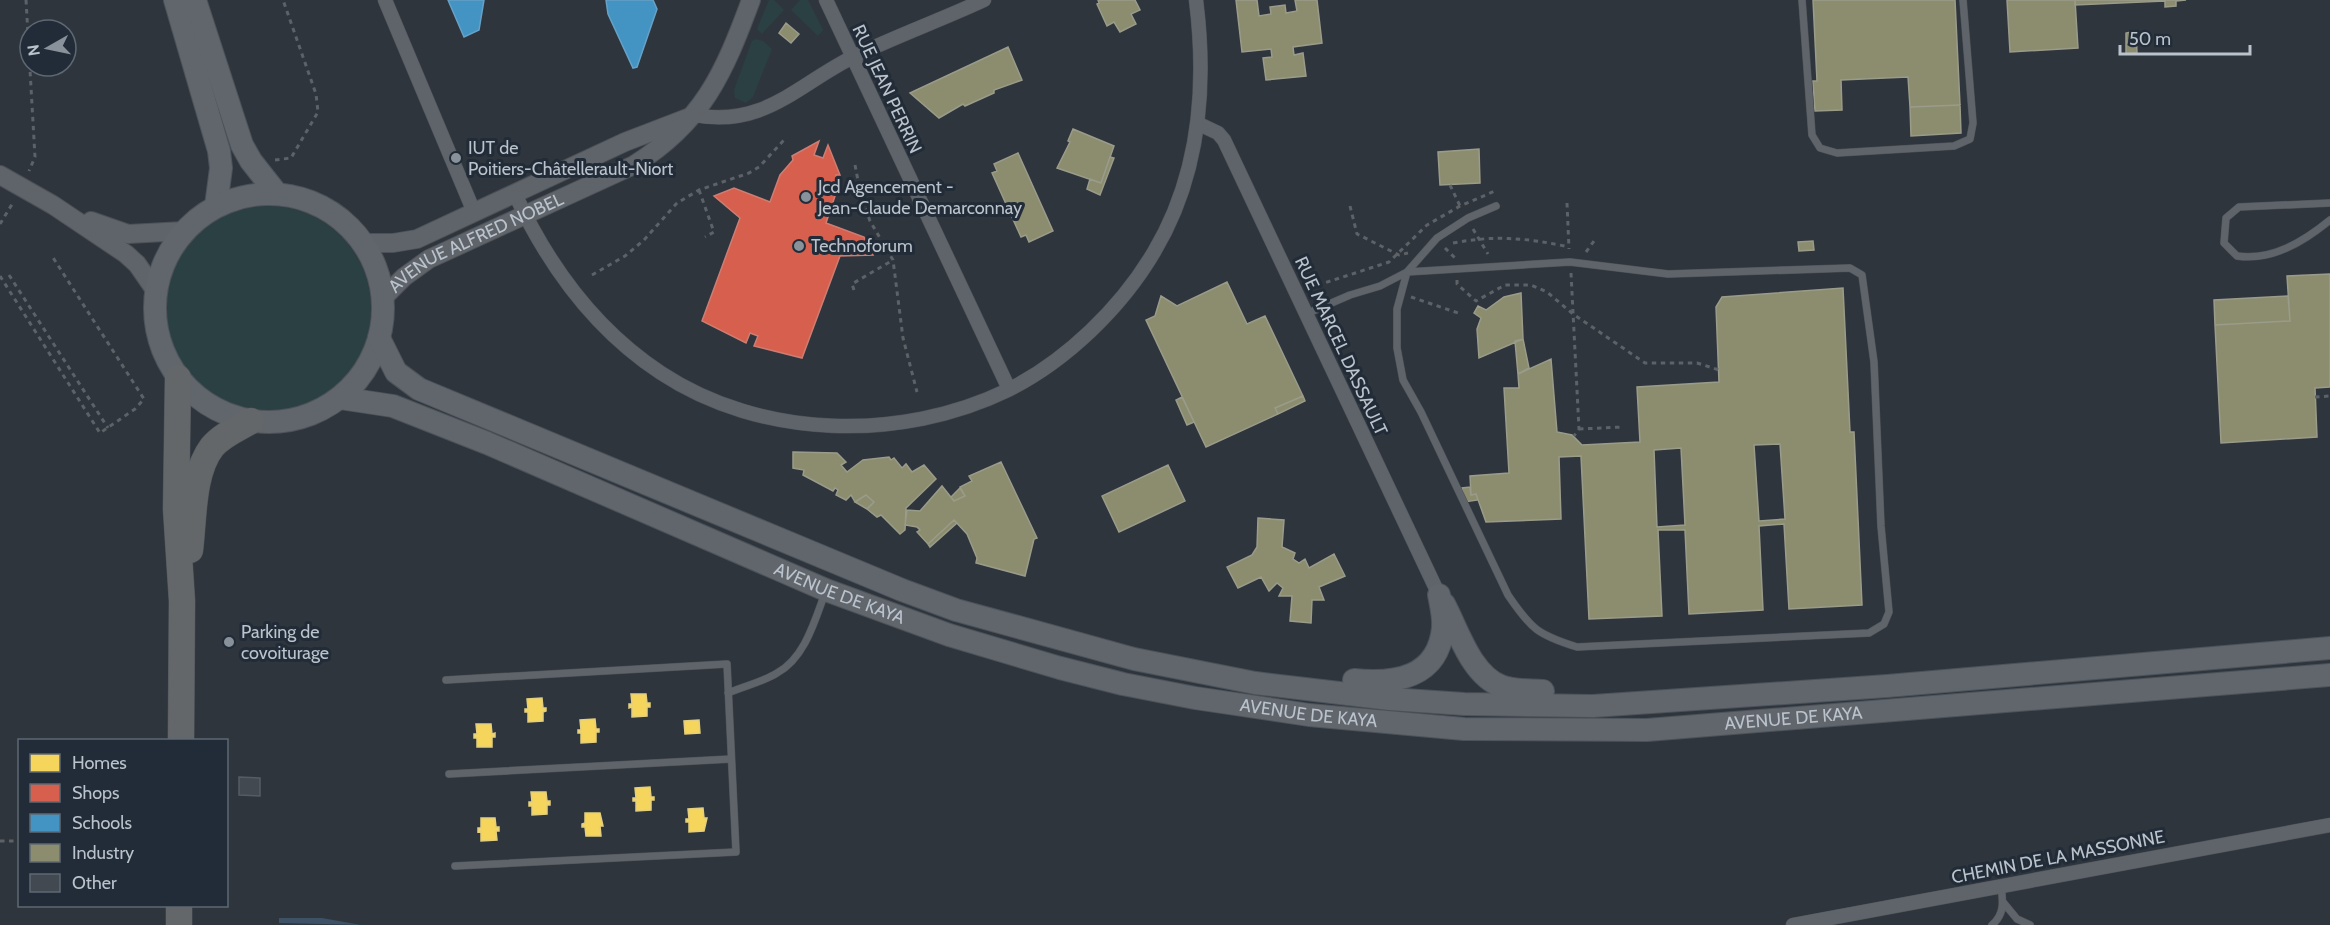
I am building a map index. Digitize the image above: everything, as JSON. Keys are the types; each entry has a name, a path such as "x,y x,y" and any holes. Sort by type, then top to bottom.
{"highway":[{"path":"178,378 176,509 182,601 181,739"},
{"path":"182,601 204,461 213,447 226,434 251,422"},
{"path":"179,907 179,925"}],"main road":[{"path":"175,0 219,151 221,168 216,206"},
{"path":"195,0 242,145 251,161 277,194"},
{"path":"277,194 302,198 325,209 346,224 363,243 376,270 382,299 379,338 370,361 357,381 340,398 320,411 298,419 274,423 251,422 223,413 198,399 178,378 160,341 155,321 155,291 161,269 171,249 184,231 216,206 246,196 277,194"},
{"name":"AVENUE DE KAYA","path":"379,338 396,372 419,389 902,590 956,610 1134,659 1255,683 1312,691 1464,704 1546,706 1732,698 2330,648"},
{"name":"AVENUE DE KAYA","path":"340,398 393,406 498,448 826,590 1002,652 1123,684 1195,698 1309,715 1453,728 1594,731 1705,726 2330,675"},
{"path":"956,610 1261,670 1388,682 1418,672 1436,653 1444,626 1439,595"},
{"path":"1439,595 1473,661 1485,676 1500,686 1516,690 1732,698"}],"street":[{"path":"385,0 474,212"},
{"name":"AVENUE ALFRED NOBEL","path":"382,299 404,277 429,259 634,165 676,135 694,115 719,77 751,0"},
{"name":"RUE JEAN PERRIN","path":"826,0 1009,389"},
{"path":"694,115 718,119 739,117 762,110 852,58 984,0"},
{"path":"515,194 524,214 562,279 592,316 626,347 661,374 702,395 742,411 823,426 867,426 937,416 1009,389 1056,358 1091,329 1133,283 1154,252 1172,216 1188,171 1198,124 1202,71 1196,0"},
{"name":"AVENUE ALFRED NOBEL","path":"363,243 393,243 417,239 626,142 694,115"},
{"name":"RUE MARCEL DASSAULT","path":"1198,124 1218,133 1224,140 1439,595"},
{"path":"0,175 53,205 126,254 137,264 155,291"},
{"path":"53,205 112,230 128,234 184,231"},
{"name":"CHEMIN DE LA MASSONNE","path":"1793,925 2330,825"}],"lane":[{"path":"1802,0 1812,135 1820,148 1836,153 1954,146 1970,139 1973,123 1964,0"},
{"path":"2330,202 2239,207 2226,218 2224,243 2237,255 2273,254 2313,234 2330,220"},
{"path":"1306,314 1350,295 1380,286 1407,272 1437,238 1468,218 1496,206"},
{"path":"1570,262 1668,274 1850,268 1862,276 1874,362 1881,526 1889,612 1884,624 1869,633 1577,647 1551,639 1527,623 1509,595 1421,412 1403,380 1397,348 1397,309 1407,272 1570,262"},
{"path":"729,693 779,673 793,659 809,637 826,590"},
{"path":"446,680 727,664 729,693 736,852 455,866"},
{"path":"449,774 731,759"},
{"path":"1992,925 2001,914 2003,902 2001,886"},
{"path":"2003,902 2017,919 2030,925"}],"path":[{"path":"0,224 23,187 35,158 26,0"},
{"path":"267,159 280,161 291,158 318,112 316,94 283,0"},
{"path":"592,275 625,256 644,240 677,203 699,190 749,173 759,167 784,140"},
{"path":"855,165 861,196 870,221 893,261 903,338 917,392"},
{"path":"1450,185 1504,285"},
{"path":"699,190 714,232 705,237"},
{"path":"1296,291 1389,262 1427,225 1460,206 1495,191"},
{"path":"1567,203 1580,429 1574,436"},
{"path":"0,276 100,433 135,409 144,399 51,256"},
{"path":"854,290 852,284 893,261"},
{"path":"9,275 108,428"},
{"path":"1476,301 1504,285 1531,285 1562,302 1573,314 1645,363 1697,363 1719,370"},
{"path":"2315,397 2330,396"},
{"path":"1580,429 1623,427"},
{"path":"0,841 18,842"}],"green space":[{"path":"769,0 774,0 784,10 762,34 757,29"},
{"path":"800,0 808,0 823,30 818,36 791,10"},
{"path":"756,39 763,41 772,49 753,97 746,103 735,98 734,90 752,41"},
{"path":"268,206 288,208 307,214 341,236 363,270 369,289 371,309 369,329 363,348 341,382 307,404 288,410 268,412 248,410 229,404 195,382 173,348 167,329 165,309 167,289 173,270 195,236 229,214 248,208"}],"water":[{"path":"279,918 322,918 361,925 279,923"}],"building: Homes":[{"path":"631,694 646,694 647,703 650,703 650,707 647,707 647,716 632,717 632,707 629,708 629,704 632,704"},
{"path":"542,698 543,708 546,708 543,712 543,721 528,722 528,712 525,712 525,709 528,709 527,699"},
{"path":"595,719 596,729 599,729 599,732 596,732 596,742 581,743 581,733 578,733 578,730 581,730 580,720"},
{"path":"699,720 700,733 685,734 684,721"},
{"path":"476,724 491,724 492,734 495,733 495,737 492,737 492,747 477,747 477,738 474,738 474,734 477,734"},
{"path":"650,787 651,797 654,797 654,800 651,800 651,810 636,811 636,801 633,801 633,798 636,798 635,788"},
{"path":"531,792 546,792 547,801 550,801 550,805 547,805 547,814 532,815 532,806 529,806 529,802 532,802"},
{"path":"703,808 704,818 707,818 704,831 689,832 689,822 686,822 686,819 689,819 688,809"},
{"path":"585,813 600,813 603,826 600,826 601,836 586,836 585,827 582,827 585,823"},
{"path":"481,818 495,818 496,827 499,827 499,831 496,831 497,840 481,841 481,831 478,832 478,828 481,828"}],"building: Shops":[{"name":"Technoforum","path":"819,141 814,155 823,158 828,145 840,175 836,175 835,196 826,223 864,237 873,255 840,256 802,358 754,346 758,336 750,333 746,343 702,321 740,218 714,196 734,188 770,202 780,175 793,160 792,156"}],"building: Schools":[{"path":"448,0 484,0 479,30 464,37"},
{"path":"606,0 653,0 657,9 637,67 633,68 608,14"}],"building: Industry":[{"path":"1098,0 1135,0 1140,10 1131,14 1136,24 1120,32 1114,22 1107,26 1097,4"},
{"path":"1236,0 1257,0 1259,16 1271,14 1270,7 1285,5 1286,13 1297,11 1295,0 1317,0 1322,43 1293,47 1294,55 1303,53 1306,76 1266,80 1263,58 1272,57 1271,49 1242,52"},
{"path":"1813,0 1955,0 1960,105 1910,107 1908,77 1841,80 1842,110 1815,111 1813,81 1817,81"},
{"path":"2007,0 2075,0 2078,48 2010,52"},
{"path":"2075,0 2186,0 2176,1 2176,6 2165,7 2165,1 2075,5"},
{"path":"786,23 799,34 791,43 779,33"},
{"path":"2136,31 2137,53 2126,54 2126,33"},
{"path":"1008,47 1022,80 994,90 994,93 965,106 963,104 939,118 910,93"},
{"path":"1960,105 1961,133 1911,136 1910,107"},
{"path":"1073,129 1114,146 1101,183 1057,168 1070,142 1068,141"},
{"path":"1479,149 1480,183 1440,185 1438,152"},
{"path":"1018,153 1053,231 1029,242 1026,235 1021,237 992,173 997,171 994,164"},
{"path":"1110,157 1114,158 1100,195 1087,189 1090,179 1101,183"},
{"path":"1813,241 1814,250 1799,251 1798,242"},
{"path":"2330,274 2330,387 2315,388 2317,437 2221,443 2215,325 2290,321 2287,276"},
{"path":"1227,282 1247,324 1265,316 1303,396 1275,408 1278,414 1206,447 1146,320 1155,316 1161,296 1177,306"},
{"path":"1843,288 1850,432 1854,432 1862,605 1789,609 1784,524 1759,526 1763,610 1689,614 1685,530 1658,530 1662,616 1589,619 1581,456 1559,457 1561,519 1486,522 1476,494 1471,495 1470,476 1509,473 1504,388 1519,388 1518,374 1551,359 1557,432 1572,435 1582,445 1640,442 1637,387 1719,382 1716,307 1722,297","holes":["1780,444 1785,519 1759,521 1754,445","1681,448 1685,525 1657,527 1654,450"]},
{"path":"1521,293 1523,339 1479,358 1477,329 1481,318 1474,313 1478,306 1486,310 1504,297"},
{"path":"2288,296 2290,321 2215,325 2214,300"},
{"path":"1523,339 1529,368 1518,374 1515,341"},
{"path":"1303,396 1305,401 1278,414 1275,408"},
{"path":"1182,397 1194,422 1187,425 1176,400"},
{"path":"793,452 837,453 846,462 841,465 847,472 863,460 889,457 891,460 894,458 902,468 906,464 912,472 924,465 936,479 906,508 905,530 900,534 881,515 877,517 867,509 874,502 866,495 855,502 851,495 846,500 836,495 838,490 835,488 833,491 803,475 804,470 793,468"},
{"path":"1001,462 1037,538 1034,539 1025,576 976,563 977,558 967,534 954,520 928,544 917,532 920,530 917,527 905,525 907,510 920,511 942,486 954,501 965,496 960,487 972,481 969,476"},
{"path":"1168,465 1185,501 1119,532 1102,496"},
{"path":"1470,487 1471,495 1476,494 1478,500 1464,502 1462,488"},
{"path":"960,488 965,496 954,501 951,497"},
{"path":"866,495 874,502 867,509 855,502"},
{"path":"1258,518 1284,520 1282,547 1295,553 1293,559 1299,563 1305,559 1309,568 1334,554 1345,576 1319,587 1324,600 1312,600 1311,623 1290,621 1292,596 1279,596 1283,588 1277,583 1269,591 1261,577 1238,588 1227,567 1252,555 1257,547"},
{"path":"954,520 957,523 930,547 928,544"}],"building: Other":[{"path":"239,777 260,778 260,796 239,795"}],"place":[{"name":"IUT de Poitiers-Châtellerault-Niort","path":"456,158"},
{"name":"Jcd Agencement - Jean-Claude Demarconnay","path":"806,197"},
{"name":"Technoforum","path":"799,246"},
{"name":"Parking de covoiturage","path":"229,642"}]}
